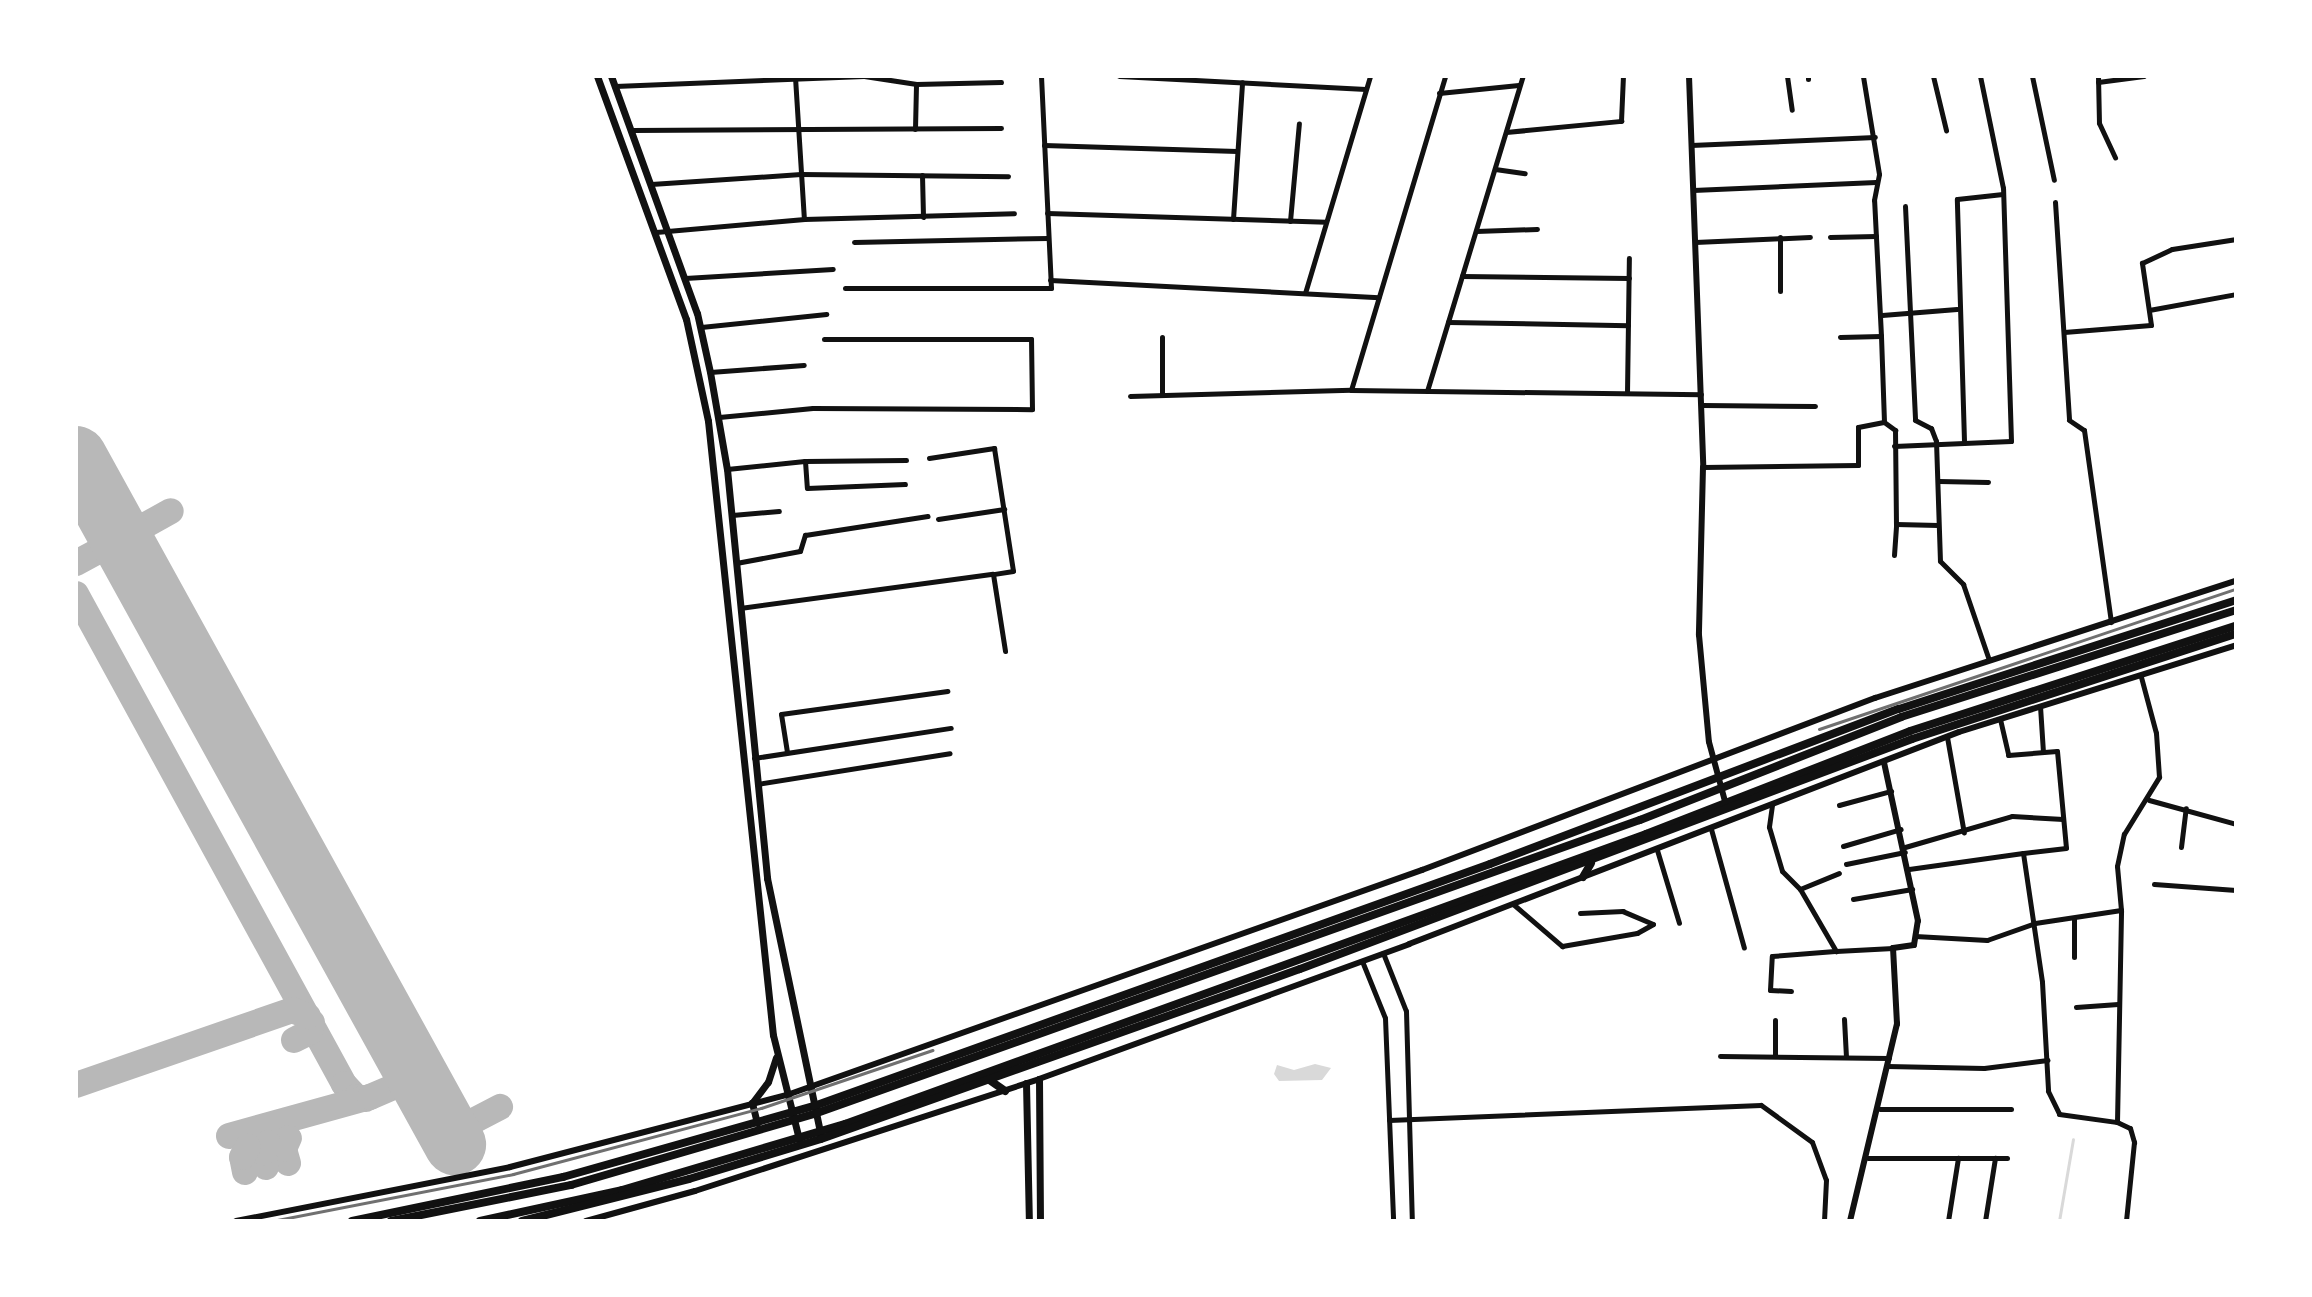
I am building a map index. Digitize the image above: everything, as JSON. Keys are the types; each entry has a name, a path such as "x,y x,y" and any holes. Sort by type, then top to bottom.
{"highway":[{"path":"352,1221 563,1177 814,1106 1717,779 1899,709 2236,600"},
{"path":"391,1221 571,1185 817,1113 1640,820 1901,717 2236,610"},
{"path":"480,1221 622,1190 845,1124 1564,865 1910,731 2236,626"},
{"path":"522,1221 821,1139 1591,862 1912,739 2236,634"},
{"path":"1583,877 1591,862"},
{"path":"988,1079 1005,1091"}],"main road":[{"path":"597,76 689,330 723,531 777,1053 801,1145"},
{"path":"611,76 701,327 719,417 732,515 767,878 821,1139"},
{"path":"723,531 733,530"},
{"path":"757,1123 752,1103 768,1082 777,1053"},
{"path":"1039,1079 1040,1221"},
{"path":"1026,1083 1029,1221"}],"street":[{"path":"615,86 864,76 916,84 1001,82"},
{"path":"845,288 1051,288 1041,76"},
{"path":"1119,76 1366,89"},
{"path":"1305,293 1370,76"},
{"path":"1351,390 1445,76"},
{"path":"1427,391 1523,76"},
{"path":"1506,132 1621,121 1623,76"},
{"path":"1689,76 1702,394 1699,635 1711,760 1728,811"},
{"path":"1787,76 1792,110"},
{"path":"1863,76 1875,137 1884,422"},
{"path":"1933,76 1946,130"},
{"path":"1894,446 1936,441 2011,441 2003,194 1980,76"},
{"path":"2032,76 2054,180"},
{"path":"2115,158 2099,123 2098,79 2144,76"},
{"path":"795,77 804,219"},
{"path":"1233,219 1242,82"},
{"path":"915,129 916,84"},
{"path":"1439,93 1519,85"},
{"path":"1290,221 1299,123"},
{"path":"632,130 1001,128"},
{"path":"1690,145 1875,137"},
{"path":"1044,145 1237,151"},
{"path":"1495,169 1525,173"},
{"path":"651,184 801,174 1008,176"},
{"path":"922,175 923,217"},
{"path":"1693,190 1876,182"},
{"path":"1964,441 1957,309 1957,199 2003,194"},
{"path":"2055,202 2069,420 2084,430 2111,622"},
{"path":"1905,206 1915,420 1931,428 1936,441 1940,561 1963,584 1989,660"},
{"path":"656,232 667,228 804,219 1014,213"},
{"path":"1047,213 1326,222"},
{"path":"1476,231 1537,229"},
{"path":"1830,237 1876,236"},
{"path":"1780,237 1780,291"},
{"path":"1695,242 1810,237"},
{"path":"854,242 1048,238"},
{"path":"2064,332 2151,325 2142,263 2172,249 2236,239"},
{"path":"1627,393 1629,258"},
{"path":"685,278 833,269"},
{"path":"1462,276 1629,278"},
{"path":"1050,280 1379,297"},
{"path":"2149,310 2236,294"},
{"path":"1882,315 1957,309"},
{"path":"701,327 826,314"},
{"path":"1448,322 1628,325"},
{"path":"1840,337 1881,336"},
{"path":"1162,337 1162,393"},
{"path":"719,417 813,408 1032,409 1031,339 824,339"},
{"path":"710,372 804,365"},
{"path":"1130,396 1351,390 1702,394"},
{"path":"1702,405 1712,409 1815,406"},
{"path":"1703,467 1858,465 1858,427 1884,422 1895,430 1894,555"},
{"path":"740,608 1013,571 994,448 929,458"},
{"path":"727,469 805,461 906,460"},
{"path":"805,461 807,488 905,484"},
{"path":"1939,481 1988,482"},
{"path":"938,519 1004,509"},
{"path":"732,515 779,511"},
{"path":"736,563 800,551 805,535 928,516"},
{"path":"1896,524 1938,525"},
{"path":"993,574 1005,651"},
{"path":"236,1221 510,1167 809,1088 1422,870 1711,760 1989,660 2236,581"},
{"path":"586,1221 824,1150 1005,1091 1362,961 1947,737 2236,645"},
{"path":"2117,1122 2121,910 2117,866 2124,834 2149,800 2159,777 2156,733 2141,677"},
{"path":"787,752 781,714 947,691"},
{"path":"2040,706 2043,752"},
{"path":"1909,869 2066,848 2057,751 2008,755 2000,718"},
{"path":"754,758 951,728"},
{"path":"1947,737 1964,833"},
{"path":"756,784 950,753"},
{"path":"1791,991 1770,990 1772,956 1914,945 1909,869 1884,762"},
{"path":"1839,805 1892,790"},
{"path":"2149,800 2236,824"},
{"path":"1772,805 1769,827 1782,871 1800,889 1836,951"},
{"path":"2181,847 2186,808"},
{"path":"1846,864 1964,833 2012,816 2063,819"},
{"path":"1711,829 1744,948"},
{"path":"1843,846 1901,829"},
{"path":"1657,850 1679,923"},
{"path":"2023,853 2035,923 2048,1091 2059,1114 2117,1122 2130,1128 2134,1142 2126,1221"},
{"path":"1800,889 1839,873"},
{"path":"2154,884 2236,890"},
{"path":"1853,899 1912,889"},
{"path":"1513,904 1562,946 1637,933 1653,924 1623,911 1580,913"},
{"path":"1915,936 1987,940 2035,923 2121,910"},
{"path":"2074,919 2074,957"},
{"path":"1850,1221 1880,1109 1897,1024 1893,948"},
{"path":"1383,953 1406,1011 1412,1221"},
{"path":"1362,961 1385,1018 1393,1221"},
{"path":"2076,1007 2118,1004"},
{"path":"1844,1019 1846,1057"},
{"path":"1775,1020 1775,1056"},
{"path":"1720,1056 1889,1058"},
{"path":"1887,1066 1984,1068 2047,1060"},
{"path":"1389,1120 1761,1105 1812,1142 1826,1180 1824,1221"},
{"path":"1880,1109 2011,1109"},
{"path":"1868,1158 2007,1158"},
{"path":"1948,1221 1958,1158"},
{"path":"1985,1221 1995,1158"}],"shaded area":[{"path":"1315,1064 1331,1068 1322,1080 1279,1081 1274,1074 1277,1065 1294,1070"}],"waterway":[{"path":"2059,1221 2073,1139"}],"taxiway":[{"path":"76,563 115,542 118,532 133,532 171,511"},
{"path":"76,594 344,1084 356,1097 366,1099"},
{"path":"76,1085 292,1010 308,1016"},
{"path":"294,1040 310,1032 312,1022"},
{"path":"229,1136 370,1097 412,1079 414,1069"},
{"path":"442,1121 454,1131 500,1107"},
{"path":"288,1163 284,1149 289,1138"},
{"path":"266,1167 263,1153 268,1143"},
{"path":"245,1172 242,1157 248,1147"}],"runway":[{"path":"76,457 455,1144"}],"railway":[{"path":"1819,729 2236,589"},
{"path":"272,1221 513,1174 761,1108 932,1050"}]}
